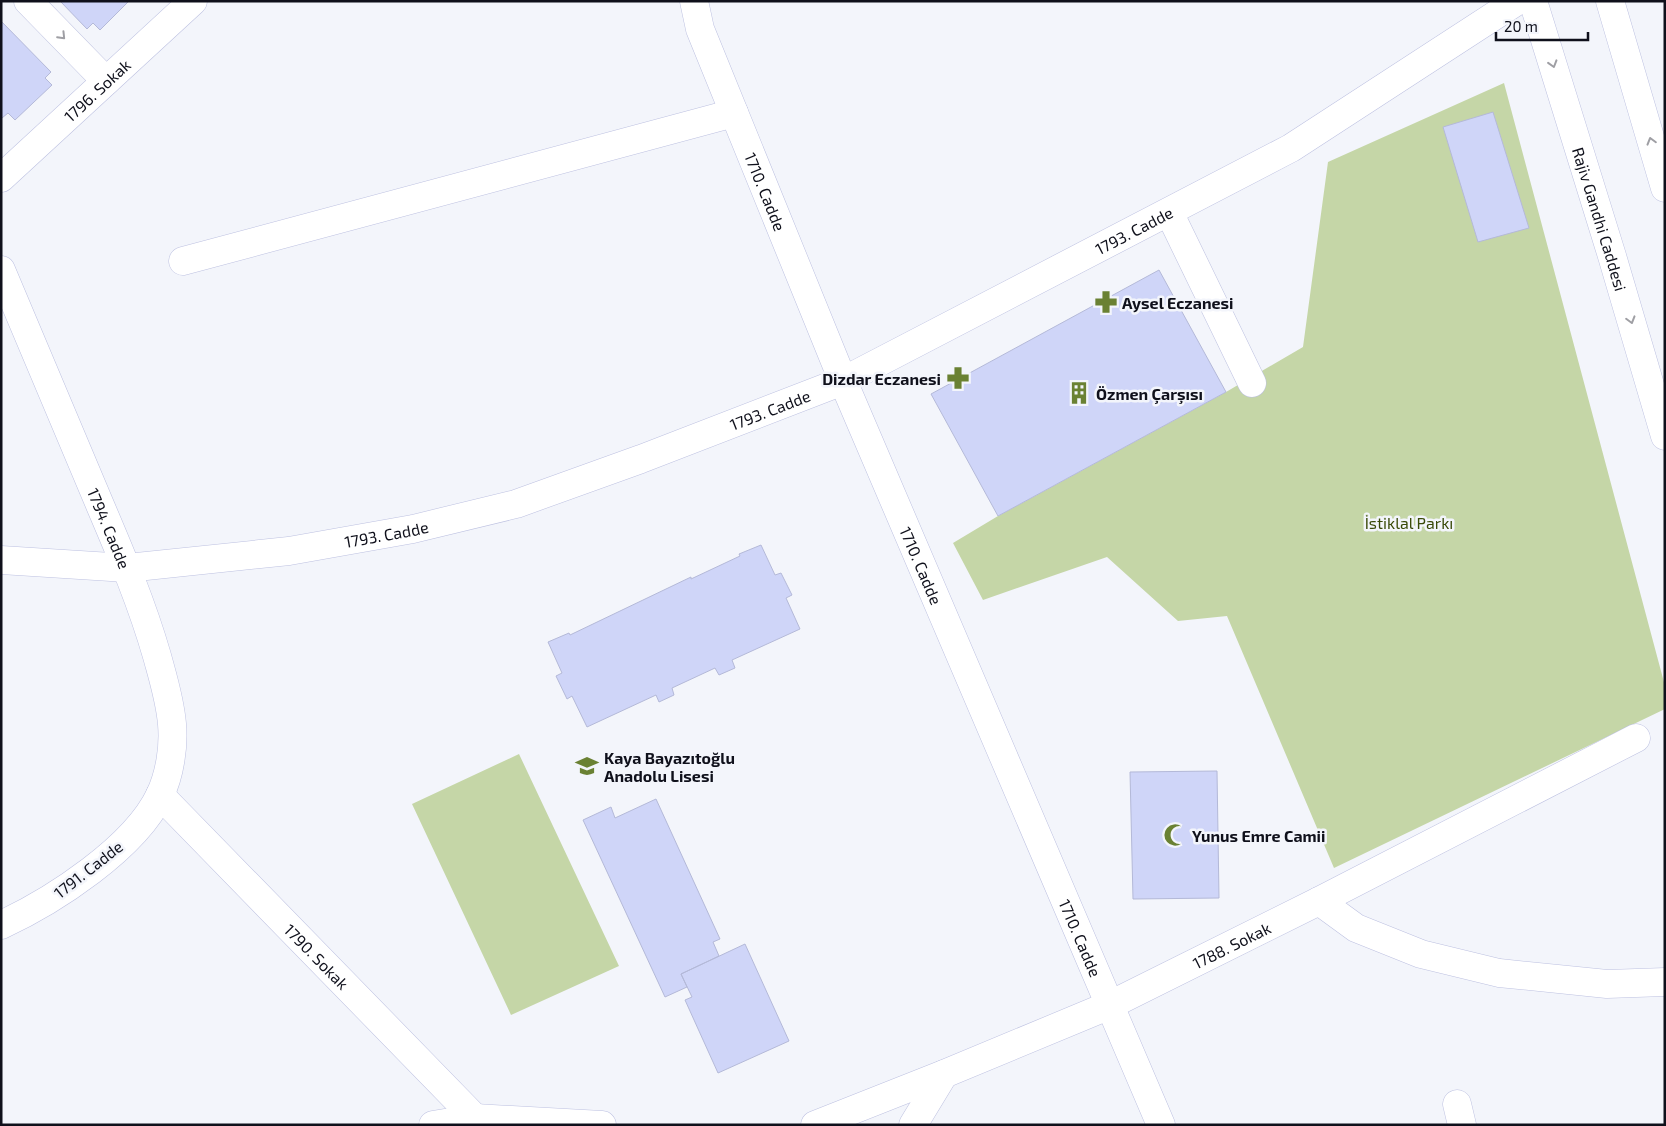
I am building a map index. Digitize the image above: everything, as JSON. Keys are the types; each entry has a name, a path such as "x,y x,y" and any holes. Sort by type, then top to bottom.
{"street":[{"path":"28,1 106,81"},
{"name":"1796. Sokak","path":"1,178 193,1"},
{"name":"1710. Cadde","path":"694,1 700,29 843,381 1162,1125"},
{"name":"1793. Cadde","path":"1,560 127,568 289,551 413,529 516,504 642,459 843,381 1169,212 1291,148 1517,1"},
{"name":"Rajiv Gandhi Caddesi","path":"1533,1 1612,256 1665,436"},
{"path":"1610,1 1665,188"},
{"path":"183,260 734,113"},
{"path":"1169,212 1252,383"},
{"name":"1794. Cadde","path":"1,270 127,568 153,644 167,692 173,742 169,767 160,795"},
{"name":"1788. Sokak","path":"815,1125 1110,1005 1319,901 1636,738"},
{"name":"1791. Cadde","path":"1,925 21,916 87,874 120,847 143,821 160,795"},
{"name":"1790. Sokak","path":"160,795 477,1121"},
{"path":"1319,901 1356,928 1421,954 1499,973 1607,984 1665,982"},
{"path":"913,1125 944,1074"},
{"path":"433,1125 477,1121 602,1125"}],"green space":[{"name":"İstiklal Parkı","path":"1504,83 1665,686 1665,709 1334,868 1227,616 1178,621 1107,557 983,600 953,543 998,516 1226,392 1303,347 1328,162"},
{"path":"519,754 619,966 511,1015 412,804"}],"building":[{"path":"60,1 129,1 100,30 93,23 87,29"},
{"path":"1,21 51,72 45,78 52,85 15,120 8,113 1,117"},
{"path":"1493,112 1529,228 1478,242 1443,127"},
{"name":"Özmen Çarşısı","path":"1159,270 1226,392 998,516 931,394"},
{"path":"761,545 775,575 781,573 792,595 786,598 800,629 732,660 735,668 719,675 715,668 672,688 674,695 659,702 656,695 587,727 572,696 567,699 556,676 562,673 548,642 569,633 570,635"},
{"name":"Yunus Emre Camii","path":"1217,771 1219,898 1133,899 1130,772"},
{"path":"656,799 720,939 713,942 719,956 681,974 687,987 665,997 583,820 611,807 615,818"},
{"path":"745,944 789,1041 718,1073 685,1000 692,997 681,974"}],"place":[{"name":"Aysel Eczanesi","path":"1106,302"},
{"name":"Dizdar Eczanesi","path":"958,378"},
{"name":"Özmen Çarşısı","path":"1079,393"},
{"name":"Kaya Bayazıtoğlu Anadolu Lisesi","path":"587,766"},
{"name":"Yunus Emre Camii","path":"1175,835"}]}
